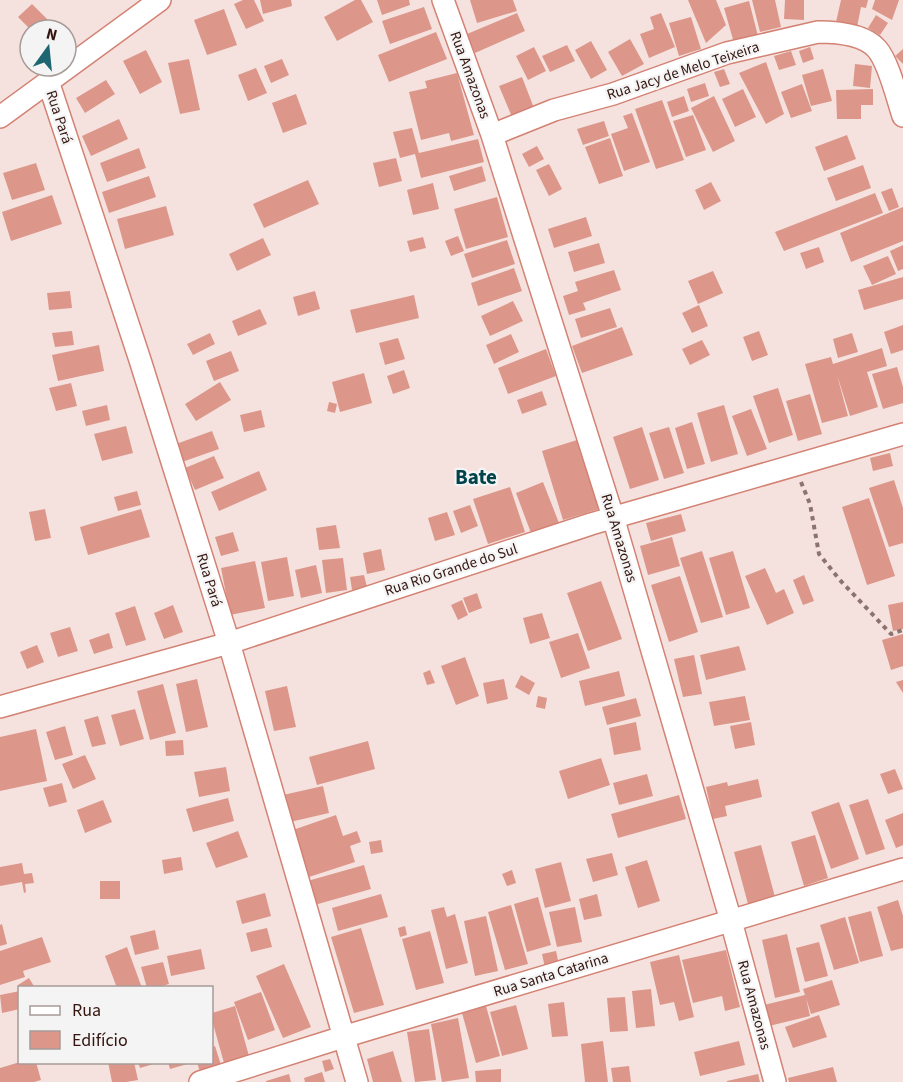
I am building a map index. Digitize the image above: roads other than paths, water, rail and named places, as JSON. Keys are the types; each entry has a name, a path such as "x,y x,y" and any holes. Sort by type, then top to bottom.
{"street":[{"path":"0,117 160,0"},
{"name":"Rua Amazonas","path":"443,0 492,135 613,517 731,921 775,1082"},
{"name":"Rua Jacy de Melo Teixeira","path":"492,135 554,111 613,94 727,53 818,32 833,32 863,39 876,48 883,60 903,116"},
{"name":"Rua Pará","path":"48,81 140,360 229,643 357,1082"},
{"name":"Rua Rio Grande do Sul","path":"0,707 229,643 613,517 903,434"},
{"name":"Rua Santa Catarina","path":"200,1082 903,869"}],"district":[{"name":"Bate","path":"476,477"}]}
